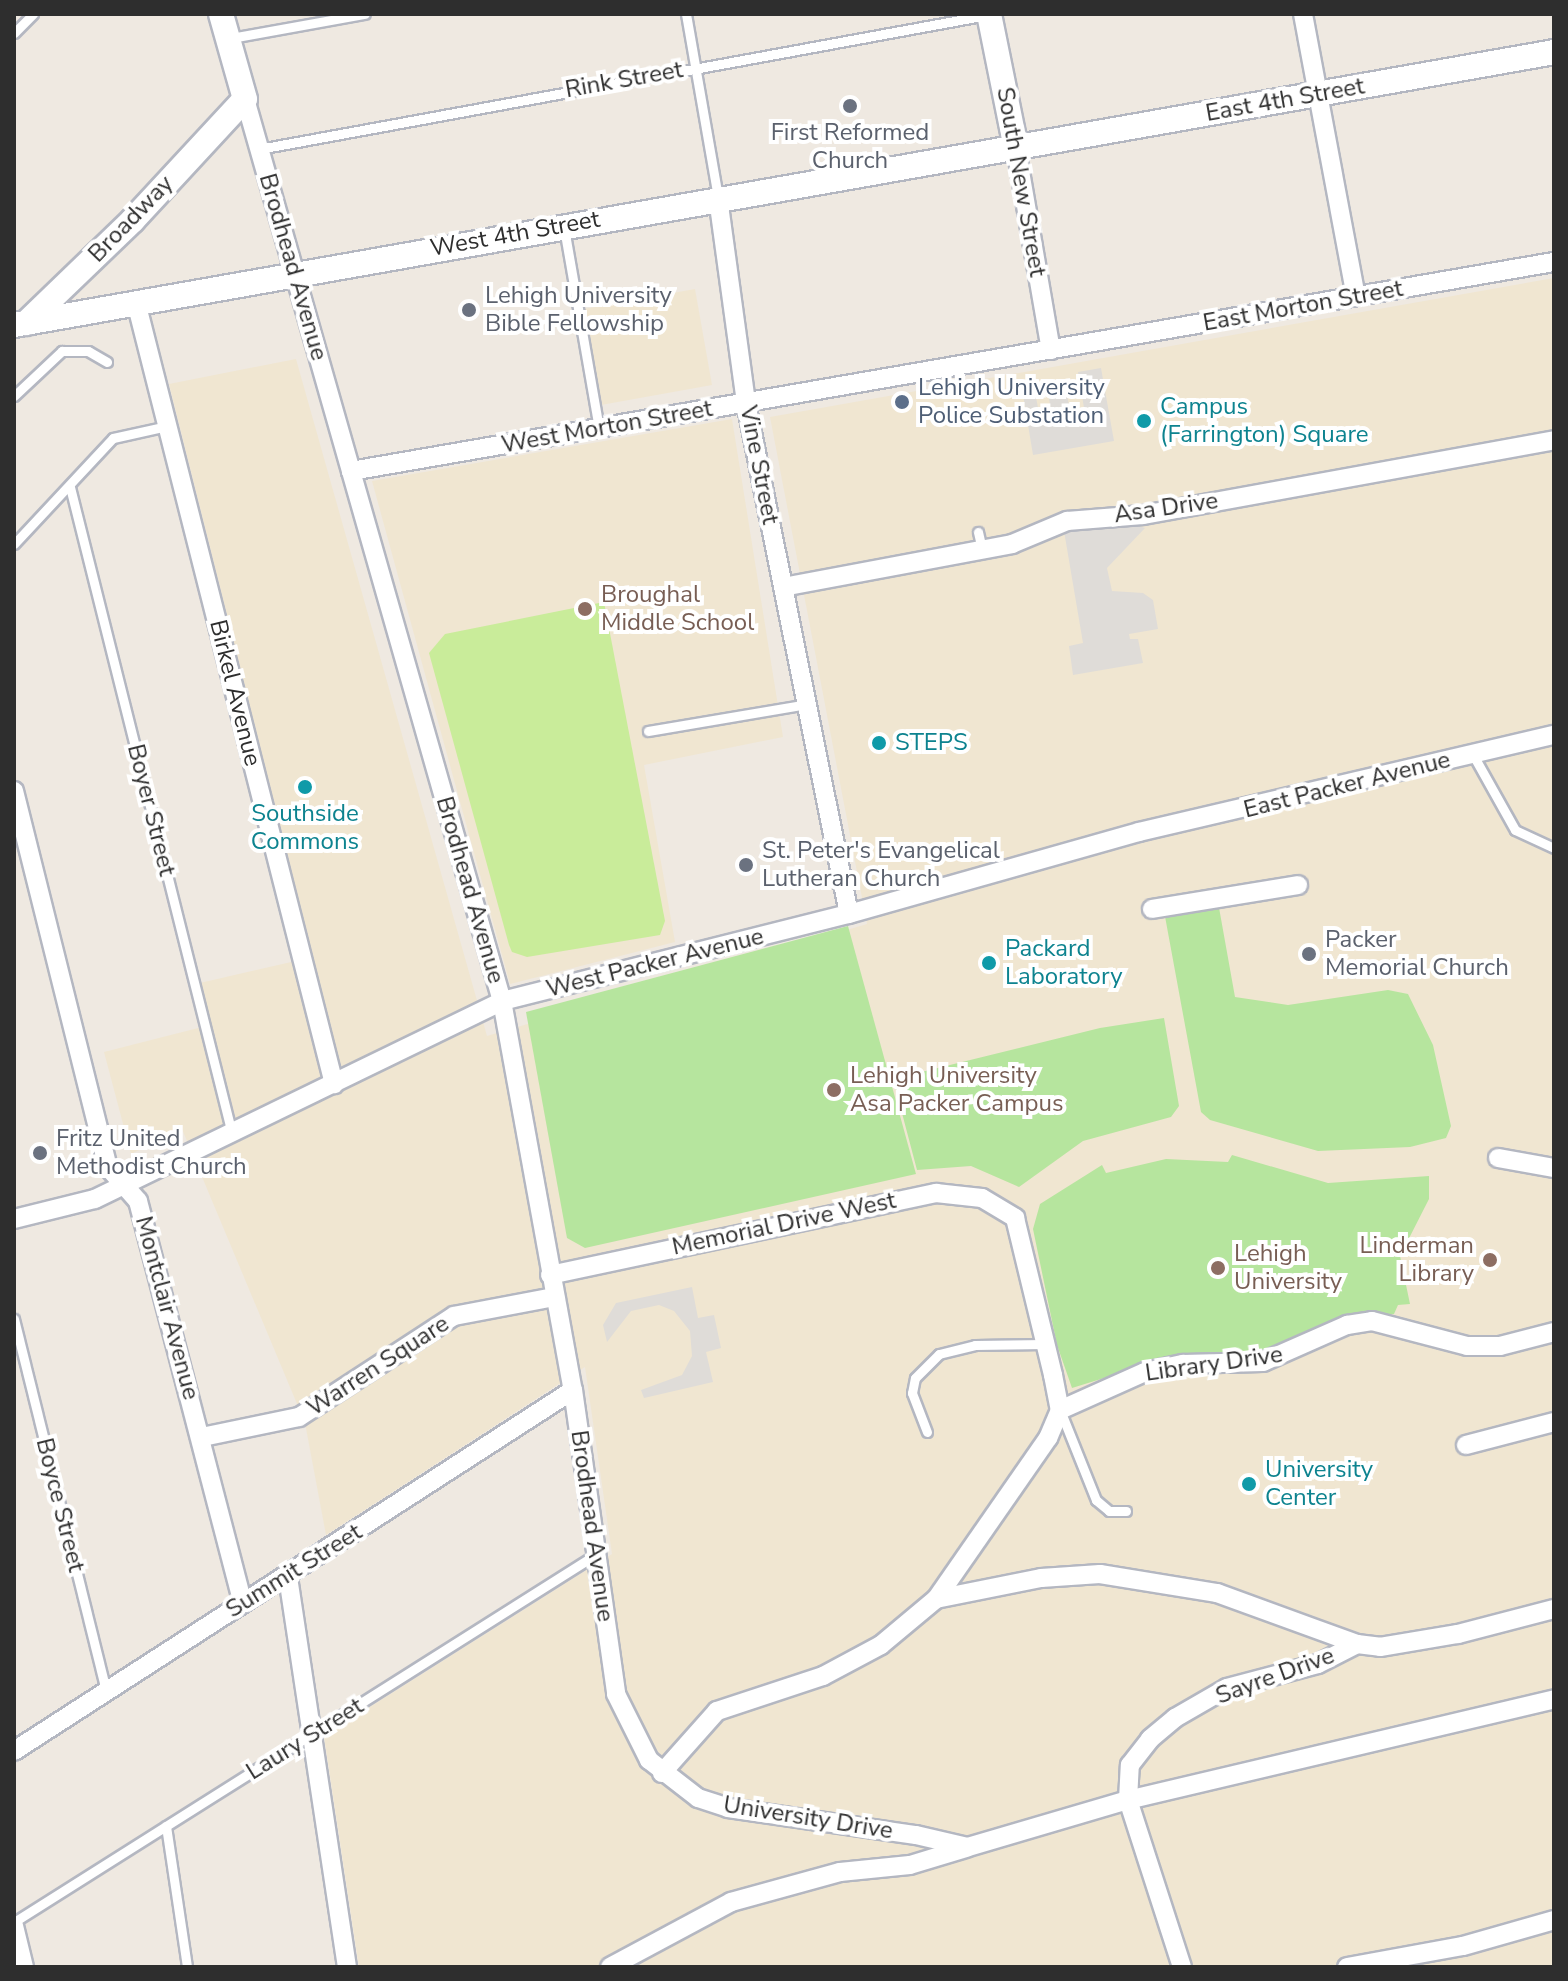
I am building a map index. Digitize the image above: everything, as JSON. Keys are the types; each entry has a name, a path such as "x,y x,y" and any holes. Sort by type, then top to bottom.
{"main road":[{"name":"Brodhead Avenue","path":"221,14 245,99"},
{"name":"South New Street","path":"989,14 1016,148"},
{"name":"East 4th Street","path":"1016,148 1554,52"},
{"name":"Broadway","path":"19,328 132,221 245,99"},
{"name":"West 4th Street","path":"19,328 136,302 1016,148"}],"street":[{"path":"1303,14 1356,296"},
{"name":"Brodhead Avenue","path":"245,99 502,1001 573,1390 617,1698 636,1739 662,1773"},
{"name":"South New Street","path":"1016,148 1051,350"},
{"name":"Vine Street","path":"718,198 746,403 849,914"},
{"name":"East Morton Street","path":"1051,350 1554,262"},
{"name":"Birkel Avenue","path":"136,302 334,1084"},
{"name":"West Morton Street","path":"351,471 1051,350"},
{"name":"Asa Drive","path":"783,587 980,541 1012,544 1067,521 1143,515 1554,440"},
{"name":"East Packer Avenue","path":"1139,832 1554,735"},
{"name":"Montclair Avenue","path":"14,791 108,1167 138,1201 243,1603"},
{"name":"West Packer Avenue","path":"14,1219 95,1199 502,1001 849,914 1139,832"},
{"path":"1152,909 1298,885"},
{"path":"1498,1158 1554,1168"},
{"name":"Memorial Drive West","path":"550,1275 936,1193 982,1198 1015,1218 1045,1344"},
{"name":"Warren Square","path":"202,1437 299,1417 454,1316 555,1297"},
{"name":"Library Drive","path":"1060,1410 1145,1372 1183,1364 1263,1362 1347,1325 1372,1321 1467,1346 1500,1346 1554,1332"},
{"path":"662,1773 717,1711 760,1689 823,1676 860,1657 936,1599 1035,1459 1060,1410 1045,1344"},
{"name":"Summit Street","path":"14,1751 288,1577 573,1390"},
{"path":"1466,1445 1554,1422"},
{"path":"936,1599 1041,1578 1100,1574 1217,1593 1357,1644"},
{"path":"288,1577 347,1967"},
{"name":"Sayre Drive","path":"1182,1967 1128,1800 1126,1780 1137,1752 1175,1718 1227,1688 1318,1664 1357,1644 1380,1647 1458,1634 1554,1609"},
{"name":"University Drive","path":"662,1773 698,1798 728,1808 916,1835 968,1847 1128,1800 1554,1699"},
{"path":"610,1967 731,1902 840,1872 910,1865 968,1847"},
{"path":"1347,1967 1463,1946 1554,1920"},
{"path":"14,1924 24,1967"}],"lane":[{"path":"14,33 33,14"},
{"path":"228,38 365,14"},
{"name":"Vine Street","path":"686,14 718,198"},
{"name":"Rink Street","path":"259,149 384,123 989,14"},
{"path":"563,225 599,428"},
{"path":"14,396 62,351 88,351 107,362"},
{"path":"14,544 113,438 167,426"},
{"name":"Boyer Street","path":"70,487 232,1134"},
{"path":"648,731 807,704"},
{"path":"1472,753 1515,830 1554,848"},
{"name":"Boyce Street","path":"14,1319 106,1690"},
{"path":"927,1432 912,1393 915,1378 939,1354 975,1345 1045,1344"},
{"path":"1060,1410 1096,1500 1109,1511 1126,1511"},
{"name":"Laury Street","path":"14,1924 595,1555"},
{"path":"166,1826 187,1967"}],"shaded area":[{"name":"Lehigh University Asa Packer Campus","path":"1554,278 1554,1967 359,1967 324,1736 612,1554 585,1367 326,1535 305,1423 182,1129 131,1154 104,1052 210,1025 200,983 313,957 169,384 296,359 487,1036 867,924 770,417"},
{"path":"695,289 712,385 601,405 584,309"},
{"path":"1101,368 1114,441 1033,455 1021,383 1033,381 1041,424 1053,422 1047,387 1065,384 1071,416 1085,414 1078,372"},
{"name":"Broughal Middle School","path":"732,419 783,737 644,765 675,942 510,984 372,481"},
{"path":"1132,524 1145,528 1107,568 1112,591 1143,593 1153,600 1158,629 1129,634 1130,639 1138,639 1143,663 1073,675 1069,646 1083,643 1064,531"},
{"path":"692,1287 698,1318 714,1315 721,1348 706,1352 713,1382 644,1398 641,1390 682,1375 692,1356 690,1331 674,1311 659,1305 631,1311 607,1342 603,1325 616,1303"}],"green space":[{"path":"604,602 665,921 660,935 527,957 512,952 509,945 429,653 445,634"},
{"path":"1218,902 1235,997 1288,1005 1388,990 1408,994 1433,1045 1451,1126 1446,1138 1410,1147 1318,1151 1210,1120 1201,1112 1164,911"},
{"path":"848,926 916,1174 585,1248 567,1238 526,1012"},
{"path":"1164,1018 1179,1106 1171,1117 1083,1141 1019,1187 971,1166 917,1170 893,1079 1100,1028"},
{"path":"1232,1155 1328,1183 1429,1176 1429,1199 1400,1256 1410,1304 1398,1305 1394,1314 1340,1318 1295,1341 1248,1355 1175,1356 1072,1388 1057,1345 1033,1229 1040,1204 1102,1165 1106,1173 1166,1159 1228,1162"}],"place":[{"name":"First Reformed Church","path":"850,106"},
{"name":"Lehigh University Bible Fellowship","path":"469,310"},
{"name":"Lehigh University Police Substation","path":"902,402"},
{"name":"Campus (Farrington) Square","path":"1144,421"},
{"name":"Broughal Middle School","path":"585,609"},
{"name":"STEPS","path":"879,743"},
{"name":"Southside Commons","path":"305,787"},
{"name":"St. Peter's Evangelical Lutheran Church","path":"746,865"},
{"name":"Packer Memorial Church","path":"1309,954"},
{"name":"Packard Laboratory","path":"989,963"},
{"name":"Lehigh University Asa Packer Campus","path":"834,1090"},
{"name":"Fritz United Methodist Church","path":"40,1153"},
{"name":"Linderman Library","path":"1490,1260"},
{"name":"Lehigh University","path":"1218,1268"},
{"name":"University Center","path":"1249,1484"}]}
